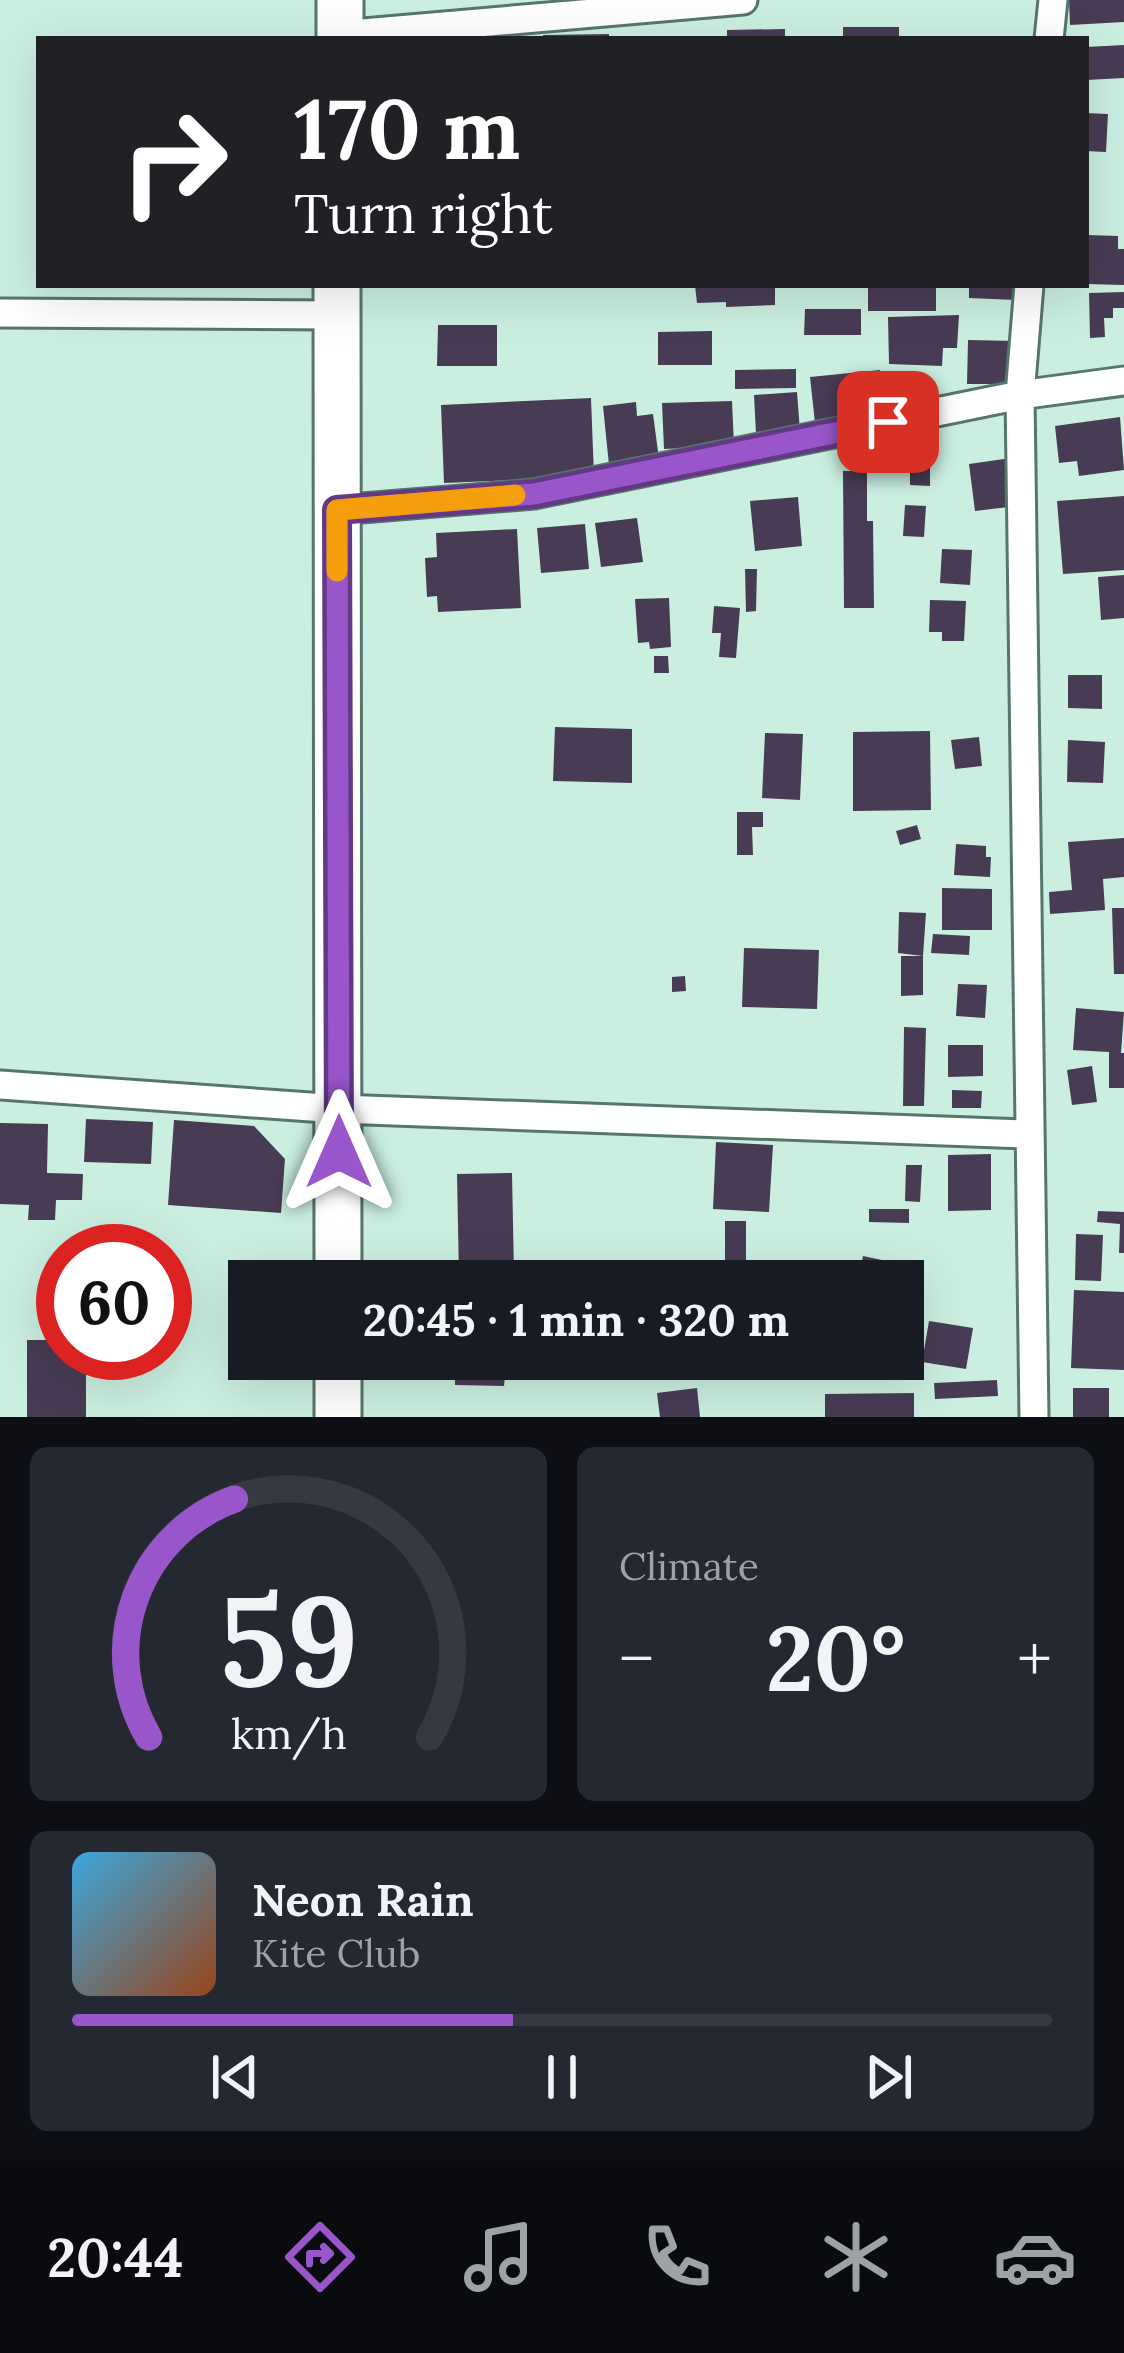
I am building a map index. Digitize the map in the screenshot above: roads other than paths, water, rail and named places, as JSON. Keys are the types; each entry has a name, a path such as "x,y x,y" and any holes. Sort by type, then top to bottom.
{"main road":[{"path":"337,300 338,1260"},
{"path":"338,1380 338,1417"}],"street":[{"path":"340,25 743,0"},
{"path":"1049,36 1053,0"},
{"path":"1029,288 1020,395 1034,1417"},
{"path":"0,314 337,300"},
{"path":"337,510 534,494 1020,395 1124,381"},
{"path":"0,1085 340,1109 1028,1134"}]}
